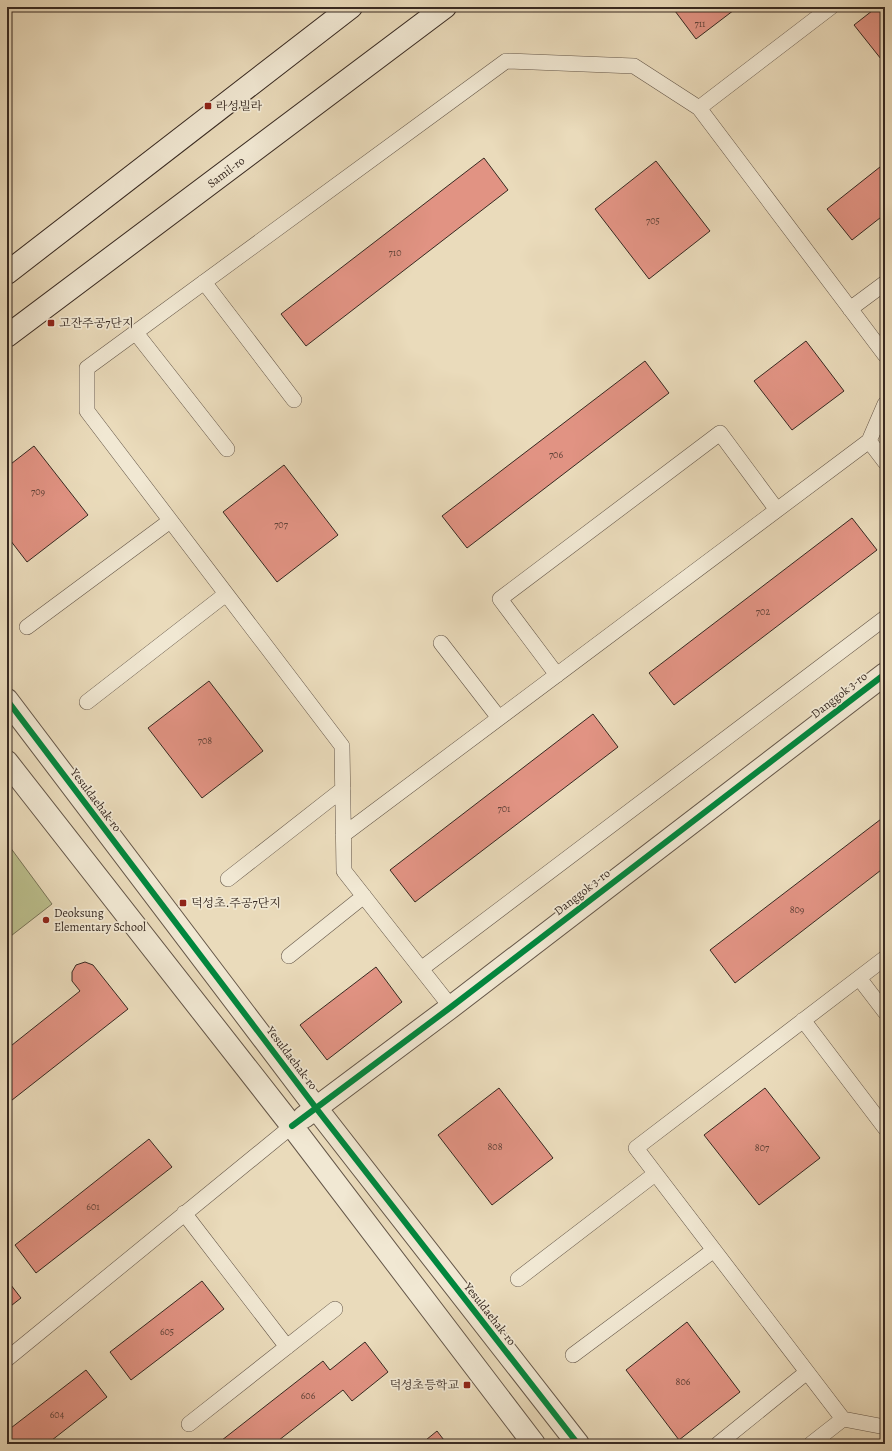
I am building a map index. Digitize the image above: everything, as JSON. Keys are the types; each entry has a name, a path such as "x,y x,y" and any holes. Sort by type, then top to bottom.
{"street":[{"path":"7,273 351,7"},
{"name":"Samil-ro","path":"7,336 445,7"},
{"name":"Danggok 3-ro","path":"292,1126 451,1007 885,674"},
{"name":"Yesuldaehak-ro","path":"7,700 316,1108 578,1444"},
{"path":"7,762 292,1126 534,1444"}],"lane":[{"path":"699,108 831,7"},
{"path":"451,1007 344,871 342,746 86,411 88,368 506,61 634,66 699,108 885,355"},
{"path":"204,282 294,400"},
{"path":"850,309 885,282"},
{"path":"136,333 227,449"},
{"path":"343,835 869,441 885,404"},
{"path":"557,675 500,599 720,434 777,510"},
{"path":"869,441 885,462"},
{"path":"27,627 170,521"},
{"path":"87,702 226,594"},
{"path":"421,969 885,618"},
{"path":"442,643 499,718"},
{"path":"228,879 343,789"},
{"path":"289,956 364,896"},
{"path":"885,958 636,1148 843,1419 885,1427"},
{"path":"859,978 885,1012"},
{"path":"803,1020 885,1128"},
{"path":"7,1359 292,1126"},
{"path":"518,1279 655,1174"},
{"path":"184,1213 287,1347"},
{"path":"573,1355 714,1250"},
{"path":"189,1424 335,1309"},
{"path":"718,1444 807,1372"},
{"path":"811,1444 843,1419"}],"green space":[{"path":"7,843 52,904 7,939"}],"building":[{"path":"672,7 738,7 696,39"},
{"path":"877,7 885,7 885,64 854,25"},
{"path":"484,158 508,190 306,346 281,314"},
{"path":"656,161 710,231 649,279 595,209"},
{"path":"885,163 885,214 852,240 827,209"},
{"path":"806,341 844,391 792,430 754,381"},
{"path":"645,361 669,393 467,548 442,516"},
{"path":"34,446 88,515 27,562 7,536 7,467"},
{"path":"284,465 338,535 277,582 223,512"},
{"path":"852,518 877,550 674,705 649,673"},
{"path":"209,681 263,751 202,798 148,728"},
{"path":"593,714 618,747 415,902 390,870"},
{"path":"885,816 885,867 735,983 710,950"},
{"path":"85,962 93,965 128,1009 7,1104 7,1049 80,991 72,981 72,972 76,965"},
{"path":"376,967 402,1002 327,1060 300,1025"},
{"path":"499,1088 553,1158 492,1205 438,1135"},
{"path":"765,1088 820,1158 759,1205 704,1135"},
{"path":"149,1139 172,1167 36,1273 15,1245"},
{"path":"7,1280 21,1298 7,1309"},
{"path":"202,1281 224,1309 131,1380 110,1352"},
{"path":"687,1322 740,1392 679,1440 626,1370"},
{"path":"365,1342 388,1372 352,1401 343,1390 274,1444 217,1444 323,1361 330,1370"},
{"path":"86,1370 107,1397 47,1444 7,1444 7,1431"},
{"path":"437,1431 447,1444 421,1444"}],"cycle path":[{"path":"292,1126 451,1007 885,674"},
{"path":"7,700 316,1108 578,1444"}],"place":[{"name":"라성빌라","path":"208,106"},
{"name":"고잔주공7단지","path":"51,323"},
{"name":"덕성초.주공7단지","path":"183,903"},
{"name":"Deoksung Elementary School","path":"46,920"},
{"name":"덕성초등학교","path":"467,1385"}]}
